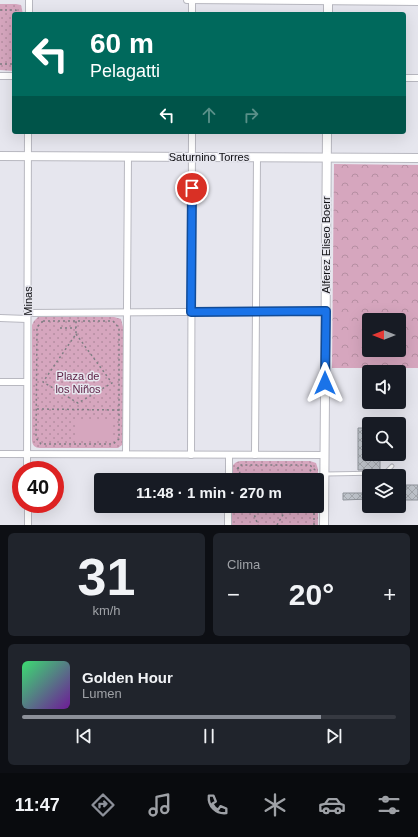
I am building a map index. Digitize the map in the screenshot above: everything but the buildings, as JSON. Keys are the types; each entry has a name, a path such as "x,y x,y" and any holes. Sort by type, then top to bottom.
{"street":[{"path":"29,0 29,12"},
{"path":"187,0 418,2"},
{"path":"192,0 192,12"},
{"path":"328,1 328,12"},
{"path":"0,76 12,76"},
{"path":"406,78 418,78"},
{"name":"Minas","path":"27,461 28,134"},
{"path":"191,455 192,134"},
{"name":"Alferez Eliseo Boerr","path":"324,474 327,134"},
{"name":"Saturnino Torres","path":"0,156 418,158"},
{"path":"126,454 128,157"},
{"path":"255,455 257,157"},
{"path":"0,318 127,312 326,311"},
{"path":"0,382 27,382"},
{"path":"0,454 325,455"},
{"path":"229,455 229,473"},
{"path":"28,513 28,525"},
{"path":"228,513 228,525"},
{"name":"Alferez Eliseo Boerr","path":"324,513 324,525"}],"lane":[{"path":"324,474 382,473 386,472 392,466"}],"path":[{"path":"0,10 16,10 16,12"},
{"path":"0,64 12,64"},
{"path":"43,321 98,321 113,321 119,328 119,439 114,444 41,444 36,438 37,327 43,321"},
{"path":"76,321 76,334 43,382 78,403"},
{"path":"98,321 98,326"},
{"path":"60,328 76,328"},
{"path":"76,334 112,383 78,403"},
{"path":"77,410 78,403"},
{"path":"36,409 119,410"},
{"path":"235,470 240,465 240,461"},
{"path":"240,465 310,465 315,470 315,473"},
{"path":"238,467 240,473"},
{"path":"308,473 312,467"},
{"path":"254,513 258,525"},
{"path":"277,525 284,513"},
{"path":"314,513 314,525"}],"green space":[{"path":"0,4 21,5 23,12 12,12 12,71 0,70"},
{"path":"334,164 418,165 418,368 406,368 406,365 362,365 362,368 332,368"},
{"name":"Plaza de los Niños","path":"38,317 114,317 121,319 123,327 123,439 122,445 118,448 40,448 33,445 32,325"},
{"path":"75,421 113,421 113,440 75,440"},
{"path":"310,461 316,463 318,473 232,473 233,465 237,462"},
{"path":"231,513 318,513 318,525 231,525"}],"route":[{"path":"192,188 191,312 326,311 325,383"}]}
